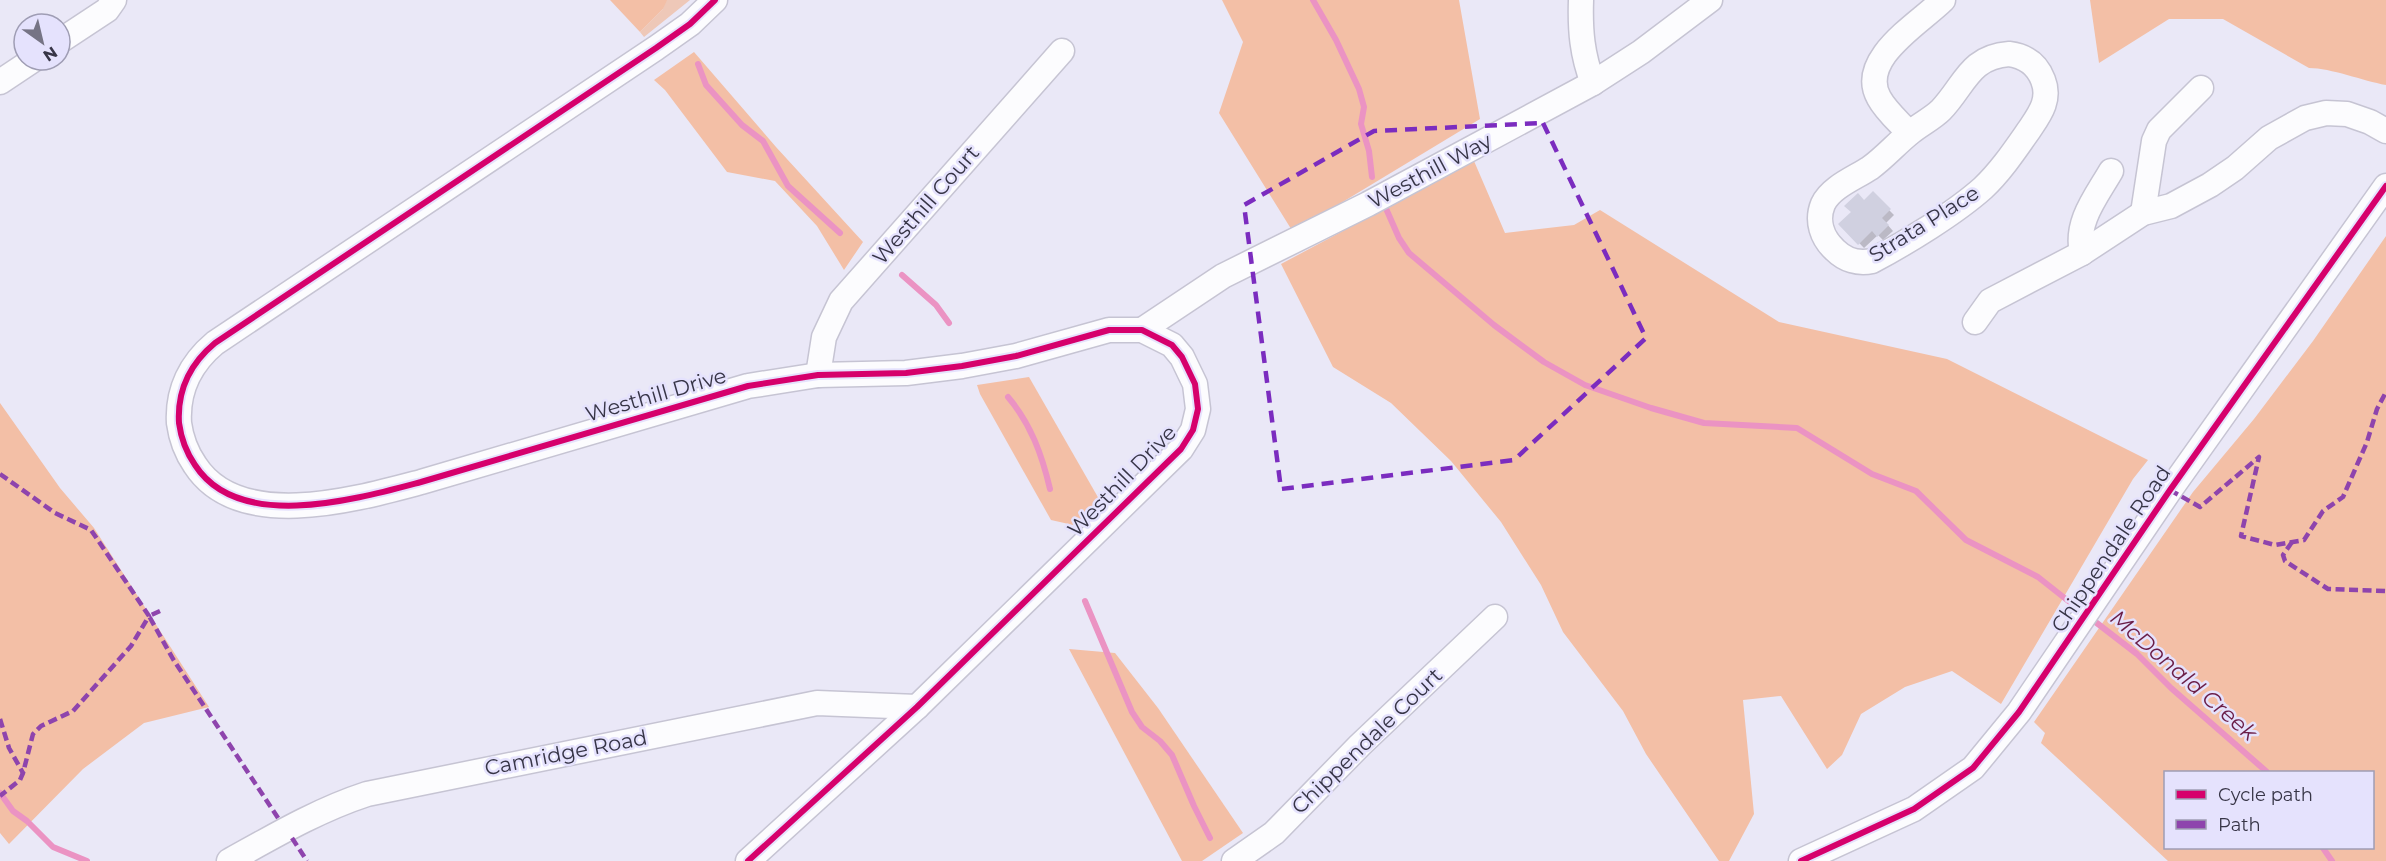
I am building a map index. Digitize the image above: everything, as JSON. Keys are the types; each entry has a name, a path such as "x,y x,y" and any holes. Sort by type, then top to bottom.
{"street":[{"path":"72,33 107,10 114,0"},
{"name":"Westhill Drive","path":"716,0 690,24 656,48 215,343 202,354 184,384 180,399 180,429 184,445 197,469 206,479 233,497 264,505 309,504 379,494 748,386 818,375 906,373 962,366 1016,356 1109,330 1142,330 1172,345 1182,357 1195,384 1198,409 1193,430 1167,464 918,707 748,861"},
{"path":"1581,0 1581,45 1584,61 1593,83"},
{"name":"Westhill Way","path":"1142,330 1223,276 1368,204 1593,83 1641,52 1710,0"},
{"path":"1909,134 1878,96 1875,74 1878,62 1888,49 1943,0"},
{"name":"Westhill Court","path":"818,375 824,337 841,301 1062,51"},
{"name":"Strata Place","path":"1996,55 2019,56 2028,59 2043,80 2046,99 2042,111 2014,152 1983,188 1931,225 1872,261 1862,263 1841,255 1833,249 1821,231 1823,204 1835,190 1888,154 1909,134 1941,110 1975,66 1985,59 1996,55"},
{"path":"0,82 15,72"},
{"path":"2144,213 2154,141 2159,130 2201,88"},
{"path":"1975,322 1990,301 2082,253 2144,213 2171,206 2210,185 2235,168 2269,138 2305,118 2326,113 2347,114 2370,122 2386,131"},
{"path":"2082,253 2079,242 2081,229 2086,215 2111,171"},
{"name":"Chippendale Road","path":"1801,861 1914,809 1973,768 2019,712 2170,490 2386,186"},
{"name":"Chippendale Court","path":"1234,861 1274,833 1360,745 1495,617"},
{"name":"Camridge Road","path":"229,861 338,803 367,794 817,703 918,707"}],"highlighted area":[{"path":"1543,123 1646,338 1514,460 1281,489 1244,205 1374,131"}],"shaded area":[{"path":"610,0 667,0 663,9 640,32"},
{"path":"664,0 690,0 644,37 640,32 663,9"},
{"path":"1222,0 1459,0 1480,119 1293,232 1219,113 1243,42"},
{"path":"2090,0 2386,0 2386,85 2327,70 2309,68 2223,19 2169,19 2099,63"},
{"path":"694,52 776,147 863,242 844,270 817,226 775,181 727,172 665,90 654,80"},
{"path":"1474,161 1505,233 1574,225 1600,210 1779,322 1947,359 2148,460 2133,479 2001,704 1952,671 1905,687 1861,714 1842,755 1827,769 1781,696 1743,700 1754,814 1729,861 1719,861 1646,754 1623,711 1563,632 1541,585 1501,522 1451,461 1391,403 1333,367 1281,264"},
{"path":"2386,236 2386,861 2168,861 2041,743 2045,733 2034,722 2193,492 2254,419 2313,341"},
{"path":"1029,377 1103,506 1082,527 1051,520 977,385"},
{"path":"0,403 60,488 94,528 209,707 144,723 83,769 9,844 0,833"},
{"path":"1069,649 1115,653 1158,708 1243,833 1202,861 1182,861"}],"building":[{"path":"1873,191 1891,209 1882,218 1889,225 1877,237 1872,231 1858,245 1838,224 1851,212 1844,206 1858,193 1864,200"}],"waterway":[{"name":"McDonald Creek","path":"1313,0 1336,40 1359,89 1364,107 1361,124 1369,151 1372,177"},
{"path":"698,64 706,85 742,125 763,141 788,186 840,233"},
{"name":"McDonald Creek","path":"1384,204 1399,238 1409,253 1494,325 1544,362 1585,385 1651,408 1704,423 1797,428 1872,474 1916,491 1966,540 2038,577 2081,611"},
{"path":"902,275 936,305 949,323"},
{"path":"1008,397 1035,440 1050,489"},
{"path":"1085,601 1132,712 1142,727 1160,741 1172,755 1210,838"},
{"name":"McDonald Creek","path":"2089,617 2137,654 2171,688 2266,771"},
{"path":"0,793 13,811 27,821 53,847 87,861"},
{"name":"McDonald Creek","path":"2324,849 2332,861"}],"marked path":[{"path":"2170,490 2200,507 2259,457 2241,536 2275,545 2304,540 2323,511 2343,497 2367,442 2377,409 2386,392"},
{"path":"0,474 55,513 91,530 149,616 131,646 73,711 41,726 33,734 20,780 0,796"},
{"path":"2292,542 2283,555 2285,561 2328,589 2386,591"},
{"path":"160,611 149,616 173,659 280,821"},
{"path":"0,719 9,748 23,773"},
{"path":"292,838 307,861"}],"cycle path":[{"path":"715,0 690,24 656,48 215,343 199,359 187,378 180,399 179,423 184,445 192,460 215,486 240,499 269,505 300,505 365,496 421,482 748,386 818,375 906,373 962,366 1016,356 1109,330 1142,330 1172,345 1182,357 1195,384 1198,409 1193,430 1181,449 917,707 748,861"},
{"path":"1801,861 1914,809 1973,768 2019,712 2170,490 2386,186"}]}
